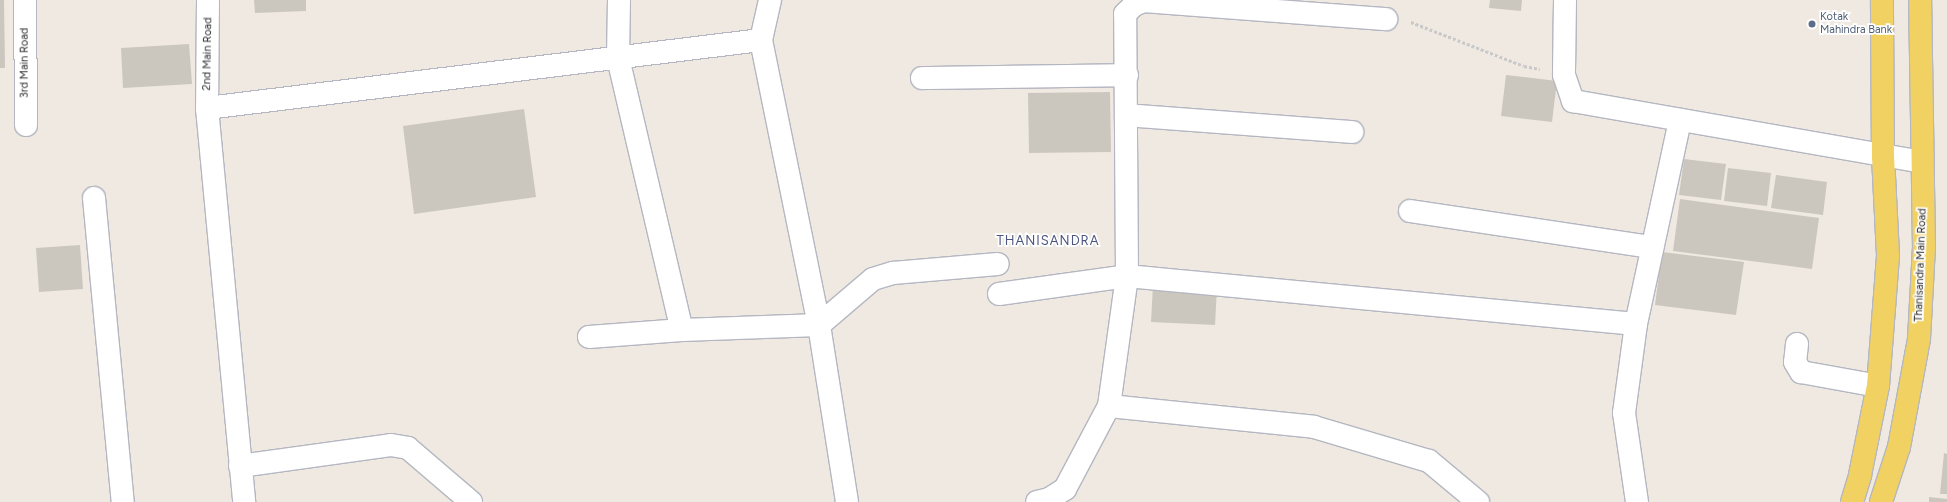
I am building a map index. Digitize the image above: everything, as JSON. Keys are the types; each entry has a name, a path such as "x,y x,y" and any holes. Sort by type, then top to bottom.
{"main road":[{"path":"1852,502 1860,475 1878,386 1888,255 1883,156 1882,0"},
{"name":"Thanisandra Main Road","path":"1881,502 1898,447 1919,339 1924,248 1920,0"}],"street":[{"name":"3rd Main Road","path":"25,0 26,125"},
{"name":"2nd Main Road","path":"208,0 207,108 244,502"},
{"path":"618,0 618,58 682,330"},
{"path":"770,0 761,40 819,325 847,502"},
{"path":"1565,0 1564,74 1573,101 1922,162"},
{"path":"1037,502 1049,499 1064,489 1110,406 1127,276 1127,75 1125,14 1134,5 1144,1 1386,19"},
{"path":"207,108 761,40"},
{"path":"922,78 1127,75"},
{"path":"1126,115 1352,132"},
{"path":"1638,502 1624,413 1636,324 1680,120"},
{"path":"94,198 123,502"},
{"path":"1410,211 1652,247"},
{"path":"588,337 682,330 819,325 873,279 893,274 998,264"},
{"path":"999,294 1127,276 1636,324"},
{"path":"1797,344 1795,362 1801,372 1878,386"},
{"path":"1110,406 1314,427 1429,460 1478,502"},
{"path":"240,466 391,445 408,448 471,502"}],"path":[{"path":"1386,19 1410,22 1524,66 1564,74"}],"building":[{"path":"0,0 4,0 5,68 0,68"},
{"path":"254,0 306,0 306,11 255,13"},
{"path":"1490,0 1522,0 1521,11 1489,8"},
{"path":"189,44 192,84 123,88 121,48"},
{"path":"1506,75 1557,81 1552,122 1501,116"},
{"path":"1110,92 1111,152 1029,153 1028,93"},
{"path":"524,109 536,197 414,214 403,126"},
{"path":"1684,159 1726,164 1721,200 1679,195"},
{"path":"1728,168 1771,173 1767,206 1724,201"},
{"path":"1776,175 1827,182 1823,215 1771,208"},
{"path":"1680,199 1819,218 1812,269 1673,251"},
{"path":"80,245 83,289 39,292 36,248"},
{"path":"1662,252 1744,262 1736,315 1655,305"},
{"path":"1153,285 1217,287 1215,325 1151,322"},
{"path":"1944,453 1947,454 1947,494 1940,494"},
{"path":"1929,497 1947,499 1947,502 1929,502"}],"place":[{"name":"Kotak Mahindra Bank","path":"1812,24"}],"district":[{"name":"THANISANDRA","path":"1048,241"}]}
